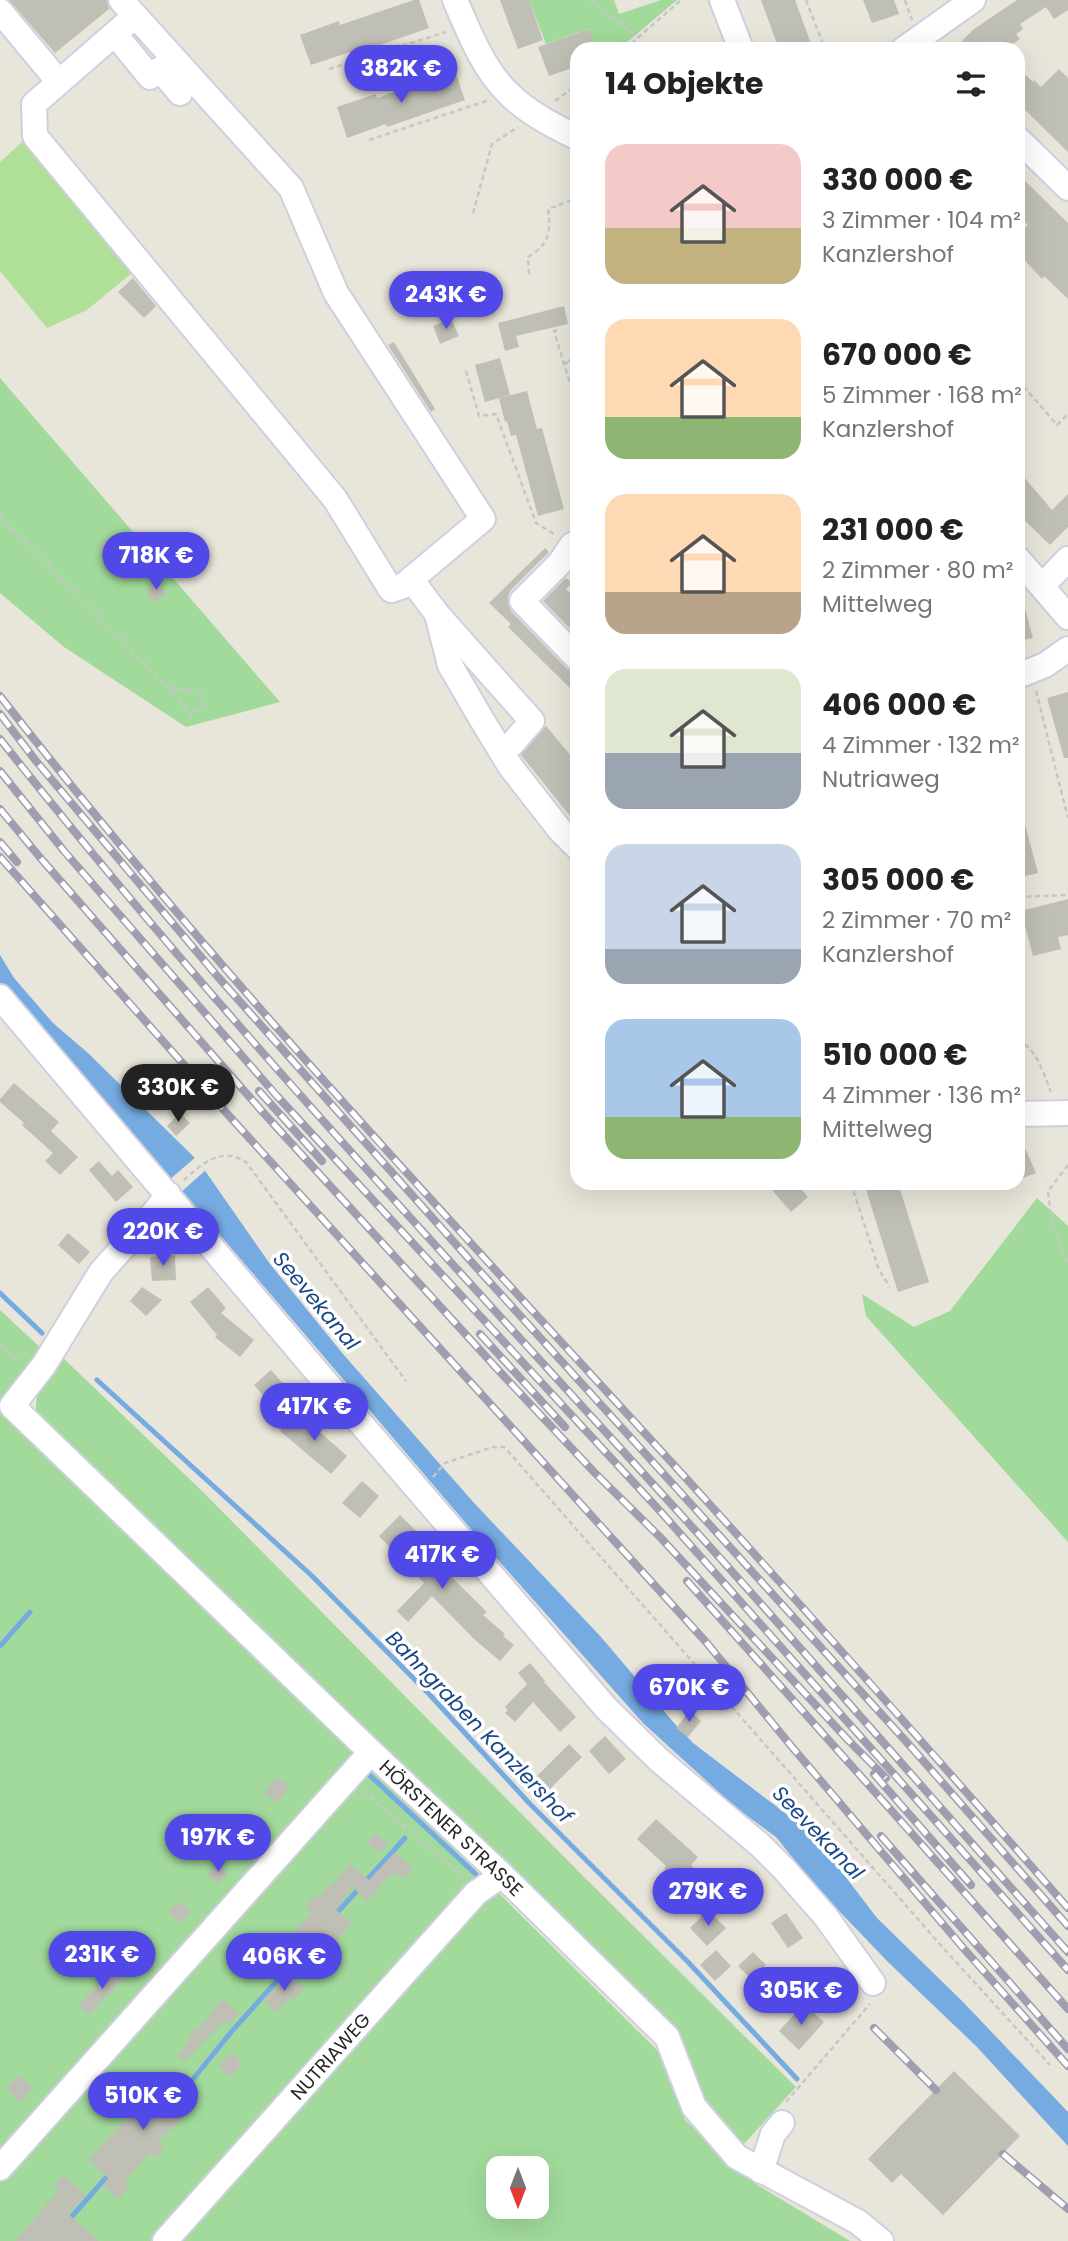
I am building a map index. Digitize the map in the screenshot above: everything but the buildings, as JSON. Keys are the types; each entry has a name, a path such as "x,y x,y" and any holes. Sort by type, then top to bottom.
{"street":[{"path":"455,0 491,71 509,94 536,115 570,134"},
{"path":"722,0 738,42"},
{"path":"922,42 973,0"},
{"path":"128,8 291,188 336,293 483,519 403,586 391,590 335,499 35,136 34,104 115,34 128,8"},
{"path":"0,11 59,82"},
{"path":"115,34 150,77 160,69 180,93"},
{"path":"1025,146 1068,188"},
{"path":"570,550 522,601 570,651"},
{"path":"1042,586 1068,559"},
{"path":"1025,567 1068,617"},
{"path":"411,579 437,614 532,721 512,744"},
{"path":"437,614 450,664 478,715 510,766 570,840"},
{"path":"1025,674 1045,665 1068,649"},
{"path":"0,997 172,1191 359,1423 606,1708 659,1760 722,1812 784,1869 826,1917 873,1983"},
{"path":"1025,1114 1064,1114"},
{"name":"HÖRSTENER STRASSE","path":"172,1191 101,1272 44,1365 12,1406 371,1752 487,1885 667,2037 694,2107 737,2157 858,2222 881,2241"},
{"path":"0,2168 371,1752"},
{"name":"NUTRIAWEG","path":"165,2241 487,1885"},
{"path":"761,2171 780,2117"}],"path":[{"path":"590,0 639,38"},
{"path":"634,42 681,0"},
{"path":"806,0 822,42"},
{"path":"329,69 466,26"},
{"path":"473,213 492,144 570,90"},
{"path":"369,140 509,94"},
{"path":"529,274 528,257 542,248 550,228 548,209 570,201"},
{"path":"557,330 554,331 570,385"},
{"path":"563,364 569,362"},
{"path":"466,371 479,416 496,414 536,523 570,541"},
{"path":"1025,388 1057,425 1068,414"},
{"path":"0,516 169,688 191,715 204,705 201,692 169,688"},
{"path":"1025,677 1068,818"},
{"path":"1025,897 1068,895"},
{"path":"1025,1043 1040,1064 1064,1114"},
{"path":"172,1191 205,1161 217,1156 239,1158 246,1162 406,1381"},
{"path":"1068,1165 1048,1191 1052,1225 1068,1264"},
{"path":"853,1190 879,1270 890,1287"},
{"path":"0,1344 15,1359"},
{"path":"427,1485 445,1463 493,1447 504,1447 945,1950 1051,2065"},
{"path":"346,1778 441,1857 487,1885"},
{"path":"780,2117 870,2004 873,1983"}],"green space":[{"path":"529,0 614,0 619,14 661,0 677,0 627,42 593,42 588,29 546,44"},
{"path":"30,135 138,268 87,310 47,328 0,271 0,162"},
{"path":"0,378 280,702 186,727 64,647 0,593"},
{"path":"1037,1198 1068,1226 1068,1542 866,1316 862,1294 914,1327 950,1311"},
{"path":"0,1310 44,1351 6,1396 1,1395 665,2058 685,2120 754,2183 850,2241 0,2241"},
{"path":"61,1356 202,1491 796,2087 741,2147 707,2110 679,2045 37,1419 38,1392"}],"water":[{"path":"0,955 14,978 53,1023 88,1053 199,1162 270,1264 343,1354 475,1504 601,1637 674,1723 693,1743 802,1826 835,1863 877,1918 962,2001 1068,2112 1068,2146 976,2046 889,1963 817,1888 776,1837 734,1806 643,1723 482,1542 110,1106 63,1060 0,990"}],"pier":[{"path":"197,1156 207,1169 180,1193 169,1180"}],"waterway":[{"name":"Bahngraben Kanzlershof","path":"0,1293 42,1333"},
{"name":"Bahngraben Kanzlershof","path":"97,1380 311,1575 429,1694 530,1804 688,1962 797,2079"},
{"path":"0,1646 30,1612"},
{"path":"364,1770 482,1880"},
{"path":"334,1916 405,1838"},
{"path":"181,2094 232,2031 309,1945"},
{"path":"67,2222 109,2174"}],"railway":[{"path":"0,696 154,885 313,1069 749,1548 1068,1908"},
{"path":"0,714 36,761 218,977 477,1268 912,1748 1068,1926"},
{"path":"0,739 157,931 238,1025 758,1600 1068,1952"},
{"path":"0,771 64,851 277,1096 660,1511 1068,1970"},
{"path":"0,809 260,1109 500,1372 594,1472 659,1536 886,1778"},
{"path":"0,842 17,862"},
{"path":"0,857 231,1118 706,1642 965,1950 1068,2066"},
{"path":"259,1091 322,1161"},
{"path":"480,1334 565,1427"},
{"path":"687,1581 1068,2009"},
{"path":"874,1774 971,1885"},
{"path":"881,1836 1068,2049"},
{"path":"874,2028 936,2090"},
{"path":"1003,2154 1068,2209"}],"water label":[{"name":"Seevekanal","path":"316,1301"},
{"name":"Seevekanal","path":"818,1833"}]}
